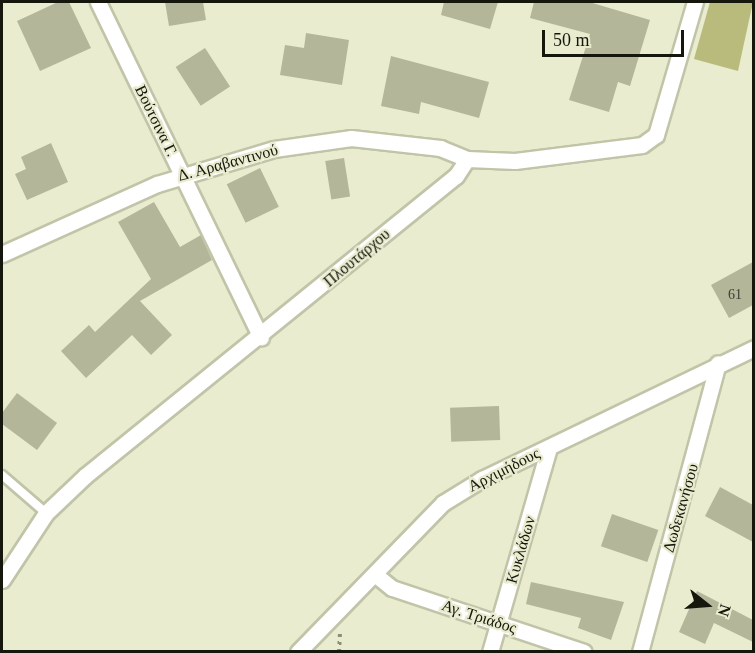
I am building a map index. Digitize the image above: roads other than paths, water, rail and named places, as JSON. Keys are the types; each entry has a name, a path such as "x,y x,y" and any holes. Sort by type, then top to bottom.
{"street":[{"name":"Βούτσινα Γ.","path":"98,2 261,338"},
{"path":"467,159 515,161 642,145 656,135 695,2"},
{"name":"Δ. Αραβαντινού","path":"2,254 183,175 274,149 351,138 440,148 467,159"},
{"name":"Πλουτάρχου","path":"2,580 46,513 456,176 467,159"},
{"name":"Αρχιμήδους","path":"298,651 377,576 443,503 718,363 753,348"},
{"name":"Δωδεκανήσου","path":"640,651 718,363"},
{"name":"Κυκλάδων","path":"490,651 549,448"},
{"name":"Αγ. Τριάδος","path":"377,576 392,588 584,651"}],"lane":[{"path":"2,475 46,513"}]}
